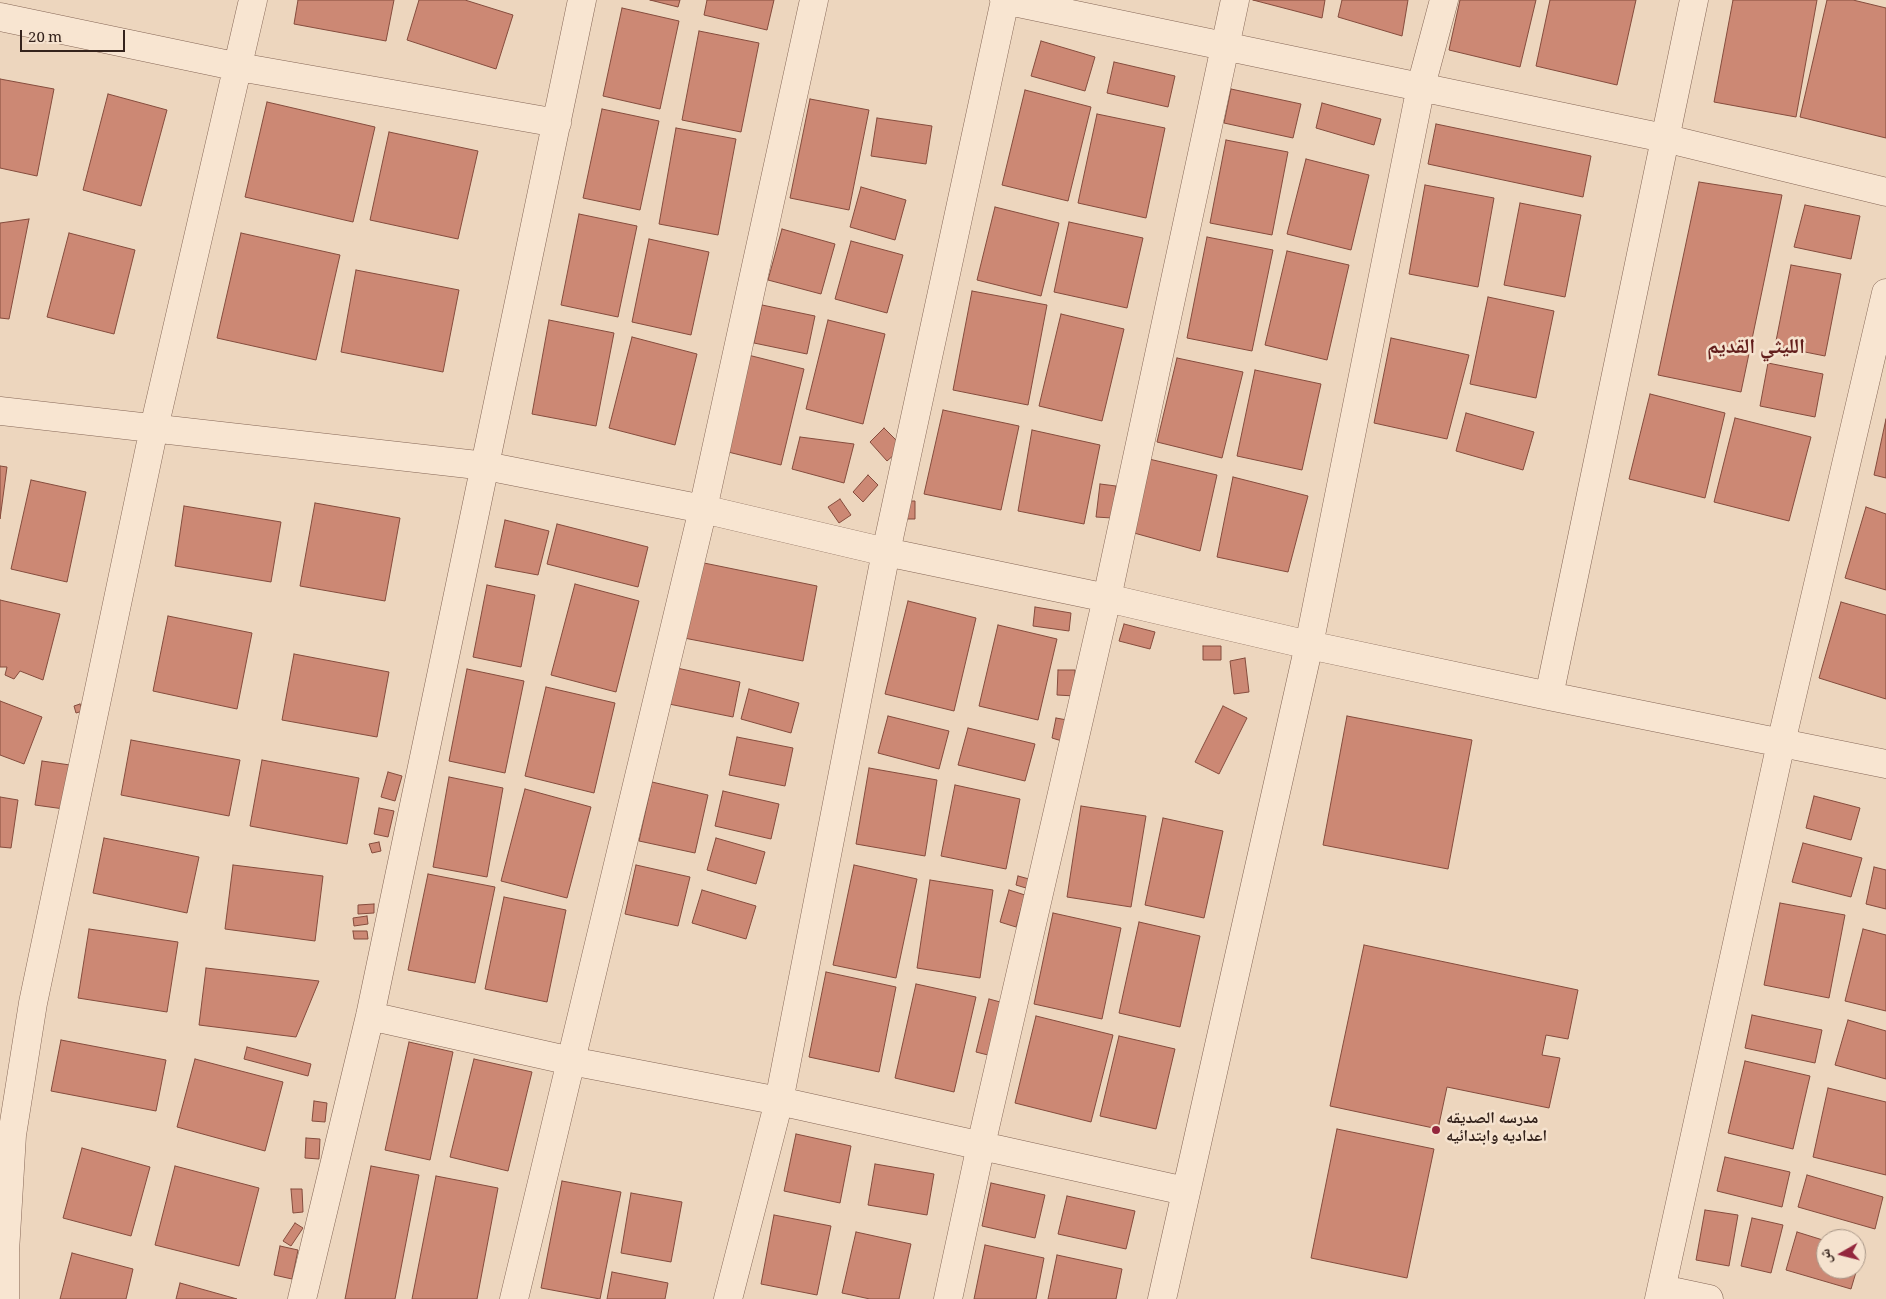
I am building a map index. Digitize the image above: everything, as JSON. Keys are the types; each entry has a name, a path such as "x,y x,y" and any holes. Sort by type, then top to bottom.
{"street":[{"path":"5,1299 5,1252 12,1135 33,1003 154,428 253,0"},
{"path":"302,1299 370,1016 582,0"},
{"path":"514,1299 703,508 814,0"},
{"path":"728,1299 779,1102 886,552 1004,0 1664,138 1886,192"},
{"path":"948,1299 981,1145 1107,598 1235,0"},
{"path":"1162,1299 1309,645 1421,86 1444,0"},
{"path":"1549,696 1694,0"},
{"path":"0,17 239,67 557,123"},
{"path":"1709,1299 1661,1294 1780,743 1886,293"},
{"path":"0,412 486,466 703,508 886,552 1107,598 1309,645 1886,764"},
{"path":"370,1016 571,1062 779,1102 1185,1191"}],"building":[{"path":"298,0 394,0 386,41 294,24"},
{"path":"419,0 465,0 513,15 496,69 407,40"},
{"path":"650,0 680,0 678,7"},
{"path":"707,0 774,0 767,30 704,15"},
{"path":"1253,0 1325,0 1322,18"},
{"path":"1342,0 1408,0 1402,36 1338,17"},
{"path":"1460,0 1536,0 1520,67 1449,50"},
{"path":"1550,0 1636,0 1617,85 1536,66"},
{"path":"1733,0 1817,0 1796,117 1714,102"},
{"path":"1827,0 1853,0 1886,8 1886,138 1800,117"},
{"path":"622,8 679,21 660,109 603,96"},
{"path":"699,31 759,43 741,132 682,120"},
{"path":"1041,41 1095,57 1085,91 1031,76"},
{"path":"1114,62 1175,76 1168,107 1107,93"},
{"path":"0,79 54,89 37,176 0,168"},
{"path":"1231,89 1301,104 1293,138 1224,123"},
{"path":"1025,90 1091,107 1068,201 1002,185"},
{"path":"108,94 167,110 141,206 83,190"},
{"path":"810,99 869,110 849,210 790,198"},
{"path":"267,102 375,127 353,222 245,197"},
{"path":"1322,103 1381,119 1374,145 1316,128"},
{"path":"602,109 659,121 640,210 583,198"},
{"path":"1097,114 1165,128 1146,218 1078,203"},
{"path":"877,118 932,126 926,164 871,156"},
{"path":"1436,124 1591,156 1583,197 1428,164"},
{"path":"676,128 736,139 718,235 659,224"},
{"path":"389,132 478,151 458,239 370,220"},
{"path":"1226,140 1288,152 1272,235 1210,223"},
{"path":"1306,159 1369,175 1351,250 1287,234"},
{"path":"1699,182 1782,195 1741,392 1658,375"},
{"path":"1425,185 1494,198 1478,287 1409,274"},
{"path":"861,187 906,200 895,240 850,227"},
{"path":"1520,203 1581,215 1565,297 1504,285"},
{"path":"1805,205 1860,216 1851,259 1794,247"},
{"path":"995,207 1059,223 1041,296 977,280"},
{"path":"579,214 637,226 618,317 561,305"},
{"path":"29,219 9,319 0,318 0,223"},
{"path":"1069,222 1143,238 1127,308 1054,292"},
{"path":"782,229 835,244 821,294 768,280"},
{"path":"69,233 135,250 114,334 47,317"},
{"path":"241,233 340,255 316,360 217,338"},
{"path":"1207,237 1273,250 1252,351 1187,338"},
{"path":"649,239 709,252 691,335 632,322"},
{"path":"851,241 903,255 887,313 835,299"},
{"path":"1287,251 1349,265 1327,360 1265,345"},
{"path":"1791,265 1841,274 1825,356 1775,346"},
{"path":"356,270 459,290 443,372 341,352"},
{"path":"972,291 1047,305 1028,405 953,390"},
{"path":"1488,297 1554,311 1536,398 1470,384"},
{"path":"762,305 815,316 807,354 754,343"},
{"path":"1061,314 1124,329 1102,421 1039,406"},
{"path":"549,320 614,333 596,426 532,414"},
{"path":"828,320 885,334 863,424 806,409"},
{"path":"632,337 697,354 675,445 609,428"},
{"path":"1391,338 1469,355 1447,439 1374,423"},
{"path":"748,355 804,369 781,465 724,451"},
{"path":"1177,358 1243,372 1222,458 1157,442"},
{"path":"1768,363 1823,374 1815,417 1760,406"},
{"path":"1255,370 1321,384 1302,470 1237,456"},
{"path":"1650,394 1725,413 1705,498 1629,479"},
{"path":"943,410 1019,426 1001,510 924,494"},
{"path":"1466,413 1534,432 1523,470 1456,451"},
{"path":"1735,418 1811,437 1789,521 1714,502"},
{"path":"1886,419 1886,478 1874,475"},
{"path":"884,428 903,447 887,461 870,442"},
{"path":"1032,430 1100,445 1084,524 1018,511"},
{"path":"800,437 854,444 844,483 792,469"},
{"path":"1149,459 1217,475 1200,551 1134,533"},
{"path":"0,466 7,467 0,519"},
{"path":"868,475 878,485 863,502 853,492"},
{"path":"1233,477 1308,496 1288,572 1217,557"},
{"path":"31,480 86,492 67,582 11,569"},
{"path":"1100,484 1116,486 1112,518 1096,517"},
{"path":"840,499 851,515 839,523 828,507"},
{"path":"899,501 915,501 915,519 899,519"},
{"path":"315,503 400,518 385,601 300,586"},
{"path":"184,506 281,522 271,582 175,566"},
{"path":"1866,507 1886,514 1886,590 1845,578"},
{"path":"505,520 549,531 538,575 495,567"},
{"path":"557,524 648,547 638,587 547,564"},
{"path":"699,562 817,586 803,661 684,638"},
{"path":"575,584 639,601 616,692 551,675"},
{"path":"487,585 535,595 521,667 473,657"},
{"path":"0,600 60,614 43,680 20,671 14,679 5,675 7,667 0,667"},
{"path":"908,601 976,618 954,711 885,694"},
{"path":"1841,602 1886,615 1886,699 1819,678"},
{"path":"1035,607 1071,613 1069,631 1033,626"},
{"path":"168,616 252,633 237,709 153,691"},
{"path":"1124,624 1155,632 1150,649 1119,641"},
{"path":"998,625 1057,639 1038,720 979,706"},
{"path":"1203,646 1221,646 1221,660 1203,660"},
{"path":"294,654 389,672 377,737 282,720"},
{"path":"1245,658 1249,692 1234,694 1230,661"},
{"path":"677,668 740,682 733,717 669,704"},
{"path":"467,669 524,681 505,773 449,761"},
{"path":"1058,670 1075,670 1075,696 1057,695"},
{"path":"546,687 615,703 594,793 525,776"},
{"path":"749,689 799,703 791,733 741,719"},
{"path":"0,701 42,717 24,764 0,755"},
{"path":"80,704 83,711 76,713 74,706"},
{"path":"1223,706 1247,718 1219,774 1195,762"},
{"path":"888,716 949,731 939,769 878,753"},
{"path":"1347,716 1472,740 1448,869 1323,845"},
{"path":"1056,718 1067,720 1062,741 1052,738"},
{"path":"968,728 1035,744 1025,781 958,765"},
{"path":"737,737 793,748 785,786 729,775"},
{"path":"131,740 240,760 229,816 121,795"},
{"path":"262,760 359,778 347,844 250,826"},
{"path":"42,761 70,765 64,809 35,805"},
{"path":"869,768 937,780 925,856 856,844"},
{"path":"388,772 402,776 395,801 381,797"},
{"path":"449,777 503,788 487,877 433,867"},
{"path":"652,782 708,795 695,853 639,841"},
{"path":"955,785 1020,799 1006,869 941,856"},
{"path":"525,789 591,807 567,898 501,881"},
{"path":"723,791 779,804 771,839 715,826"},
{"path":"1814,796 1860,808 1851,840 1806,828"},
{"path":"0,797 18,800 11,848 0,847"},
{"path":"1081,806 1146,816 1131,907 1067,897"},
{"path":"379,808 394,811 388,837 374,834"},
{"path":"1163,818 1223,831 1204,918 1145,905"},
{"path":"104,838 199,857 187,913 93,893"},
{"path":"716,838 765,852 756,884 707,870"},
{"path":"379,842 381,851 372,853 369,844"},
{"path":"1803,843 1862,858 1851,897 1792,882"},
{"path":"233,865 323,876 315,941 225,929"},
{"path":"636,865 690,877 678,926 625,914"},
{"path":"854,865 917,879 896,978 833,965"},
{"path":"1874,867 1886,870 1886,909 1866,904"},
{"path":"428,874 495,887 475,983 408,970"},
{"path":"1018,876 1029,879 1026,888 1016,885"},
{"path":"930,880 993,890 980,978 917,968"},
{"path":"702,890 756,906 746,939 692,923"},
{"path":"1009,890 1025,895 1016,927 1000,922"},
{"path":"504,897 566,910 547,1002 485,989"},
{"path":"1780,903 1845,915 1829,998 1764,985"},
{"path":"374,904 374,913 358,914 358,905"},
{"path":"1053,913 1121,928 1102,1019 1034,1004"},
{"path":"367,916 368,924 354,926 353,918"},
{"path":"1139,922 1200,936 1180,1027 1119,1013"},
{"path":"89,929 178,942 167,1012 78,998"},
{"path":"1863,929 1886,935 1886,1011 1845,1001"},
{"path":"353,931 367,931 368,939 354,939"},
{"path":"1364,945 1578,990 1568,1039 1546,1035 1542,1055 1560,1058 1549,1108 1447,1087 1438,1129 1330,1106"},
{"path":"206,968 319,981 296,1037 199,1025"},
{"path":"826,972 896,987 879,1072 809,1057"},
{"path":"916,984 976,997 954,1092 895,1078"},
{"path":"989,999 1004,1003 992,1056 976,1052"},
{"path":"1752,1015 1822,1030 1815,1063 1745,1048"},
{"path":"1036,1016 1113,1035 1091,1122 1015,1103"},
{"path":"1848,1020 1886,1031 1886,1079 1835,1065"},
{"path":"1119,1036 1175,1049 1156,1129 1100,1116"},
{"path":"61,1040 166,1060 156,1111 51,1091"},
{"path":"409,1042 453,1052 430,1160 385,1150"},
{"path":"247,1047 311,1064 308,1076 244,1059"},
{"path":"195,1059 283,1082 265,1151 177,1127"},
{"path":"474,1059 532,1072 508,1171 450,1157"},
{"path":"1745,1061 1810,1076 1793,1149 1728,1133"},
{"path":"1828,1088 1886,1102 1886,1175 1813,1157"},
{"path":"314,1101 327,1103 325,1122 312,1121"},
{"path":"1337,1129 1434,1149 1407,1278 1311,1258"},
{"path":"796,1134 851,1146 840,1203 784,1191"},
{"path":"306,1138 320,1139 319,1159 305,1158"},
{"path":"82,1148 150,1167 131,1236 63,1218"},
{"path":"1725,1157 1790,1172 1782,1207 1717,1191"},
{"path":"875,1164 934,1174 927,1215 868,1205"},
{"path":"175,1166 259,1188 239,1266 155,1245"},
{"path":"371,1166 419,1175 395,1299 345,1299"},
{"path":"1807,1175 1883,1197 1875,1229 1798,1207"},
{"path":"436,1176 498,1188 477,1299 412,1299"},
{"path":"562,1181 621,1192 600,1299 541,1288"},
{"path":"991,1183 1045,1195 1035,1238 982,1226"},
{"path":"291,1189 302,1189 303,1212 293,1213"},
{"path":"631,1193 682,1202 671,1262 621,1253"},
{"path":"1067,1196 1135,1211 1126,1249 1058,1234"},
{"path":"1705,1210 1738,1215 1729,1266 1696,1260"},
{"path":"774,1215 831,1226 817,1295 761,1284"},
{"path":"1752,1218 1783,1225 1771,1273 1741,1266"},
{"path":"295,1223 303,1228 291,1246 283,1241"},
{"path":"856,1232 911,1244 899,1299 870,1299 842,1293"},
{"path":"1797,1232 1816,1238 1816,1279 1786,1270"},
{"path":"985,1245 1044,1258 1036,1299 974,1299"},
{"path":"280,1246 298,1250 292,1279 274,1275"},
{"path":"72,1253 133,1269 126,1299 60,1299"},
{"path":"1057,1255 1122,1269 1116,1299 1048,1299"},
{"path":"612,1272 668,1283 665,1299 607,1299"},
{"path":"1817,1279 1854,1279 1851,1289"},
{"path":"180,1283 237,1299 176,1299"}],"place":[{"name":"مدرسه الصديقه اعداديه وابتدائيه","path":"1436,1130"}],"district":[{"name":"الليثي القديم","path":"1756,350"}]}
